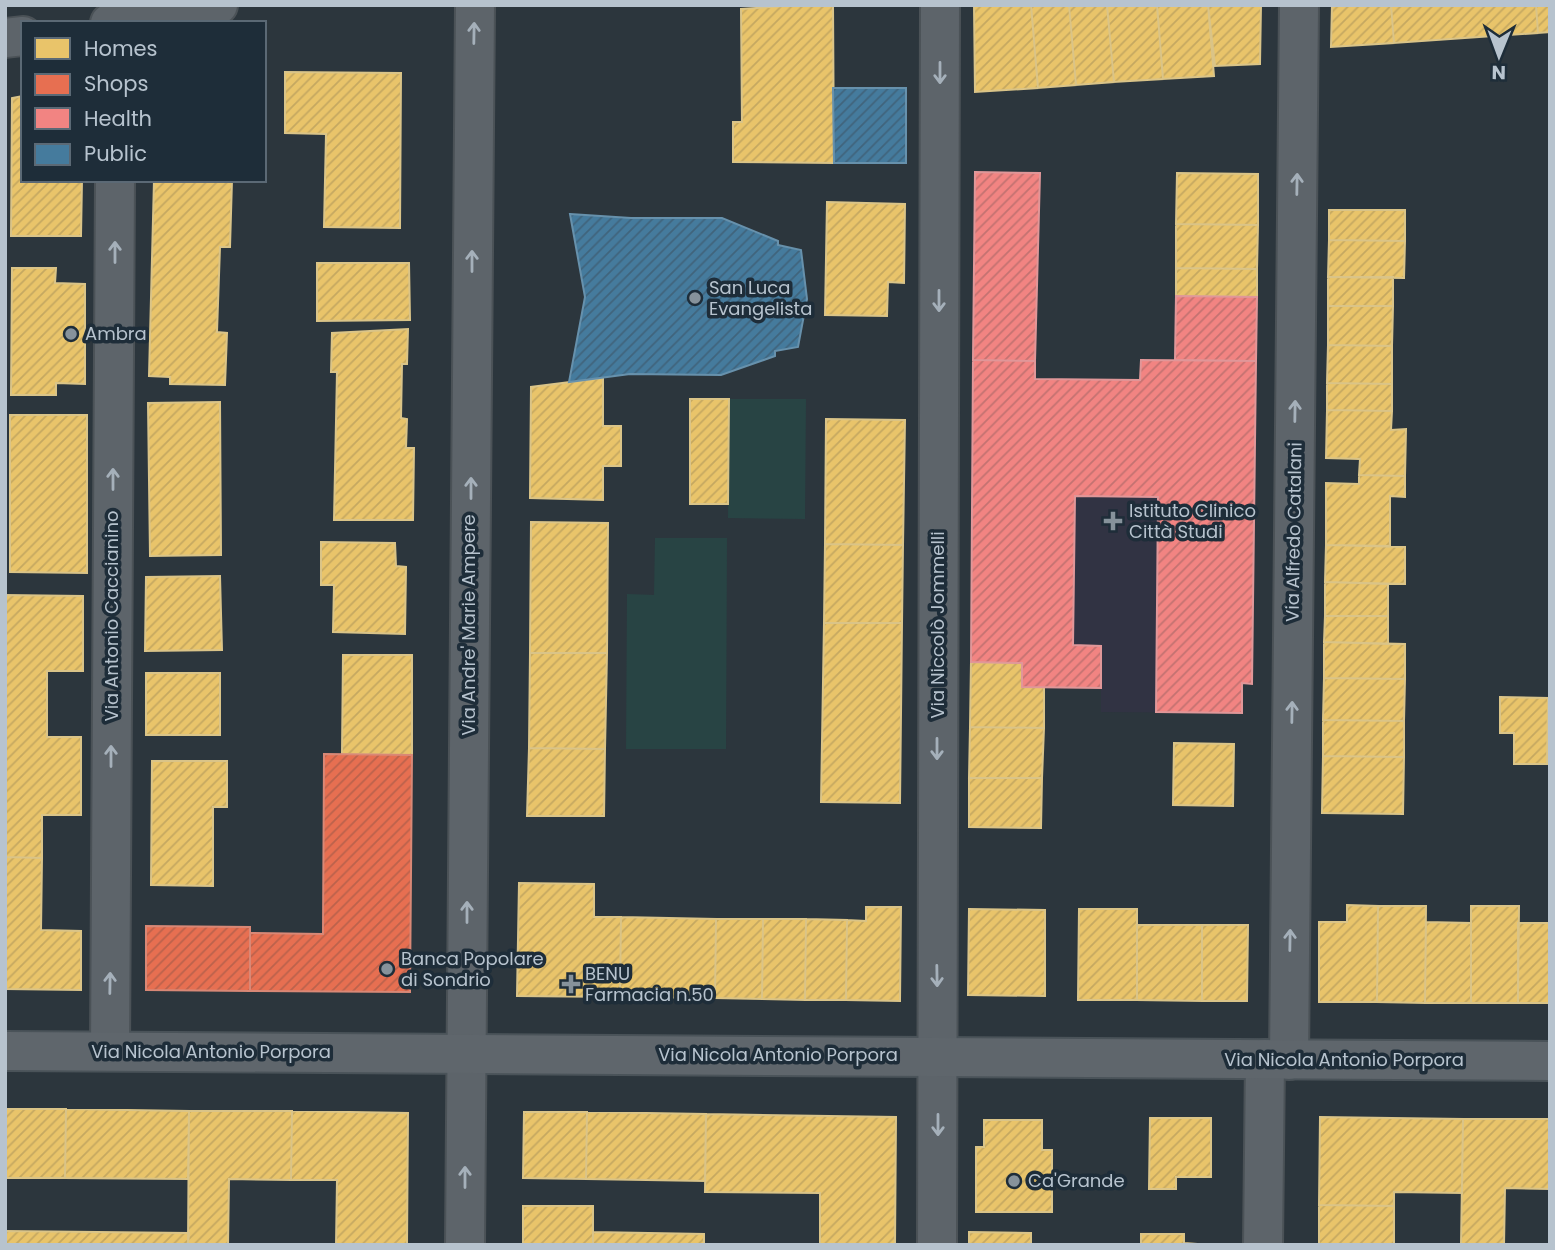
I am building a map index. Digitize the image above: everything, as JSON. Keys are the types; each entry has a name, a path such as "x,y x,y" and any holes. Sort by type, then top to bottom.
{"main road":[{"name":"Via Nicola Antonio Porpora","path":"5,1051 1550,1061"}],"street":[{"path":"122,21 218,5"},
{"name":"Via Andre' Marie Ampere","path":"465,1245 475,5"},
{"name":"Via Niccolò Jommelli","path":"937,1245 940,5"},
{"name":"Via Alfredo Catalani","path":"1263,1245 1277,1059 1299,5"},
{"name":"Via Antonio Caccianino","path":"110,1051 115,182"}],"shaded area":[{"name":"Istituto Clinico Città Studi","path":"973,360 1035,361 1036,379 1140,380 1141,360 1256,361 1252,684 1242,684 1242,713 1101,712 1101,688 1022,687 1022,663 971,662"}],"green space":[{"path":"729,399 806,399 805,519 728,518"},
{"path":"655,538 727,538 726,749 626,749 627,594 654,595"}],"building: Homes":[{"path":"833,5 834,163 733,162 733,122 742,122 741,9"},
{"path":"974,5 1031,5 1038,88 975,92"},
{"path":"1031,5 1069,5 1076,85 1038,88"},
{"path":"1069,5 1107,5 1114,82 1076,85"},
{"path":"1107,5 1157,5 1163,79 1114,82"},
{"path":"1157,5 1208,5 1214,76 1163,79"},
{"path":"1208,5 1261,5 1260,64 1215,66"},
{"path":"1332,5 1391,5 1394,43 1331,47"},
{"path":"1391,5 1536,5 1538,33 1394,43"},
{"path":"1536,5 1550,5 1550,32 1538,33"},
{"path":"285,72 401,73 400,228 324,227 326,134 285,133"},
{"path":"21,96 21,182 82,182 81,236 11,236 12,98"},
{"path":"1177,173 1258,174 1258,225 1176,224"},
{"path":"154,182 232,182 230,247 220,247 217,332 227,333 225,385 170,384 170,377 149,376"},
{"path":"827,202 905,204 904,283 888,282 887,316 825,315"},
{"path":"1329,210 1405,210 1405,241 1329,240"},
{"path":"1176,224 1258,225 1257,269 1176,268"},
{"path":"1329,240 1405,241 1404,278 1328,277"},
{"path":"317,263 409,263 410,320 317,321"},
{"path":"12,268 56,268 55,283 85,284 85,384 56,383 56,395 11,395"},
{"path":"1176,268 1257,269 1257,297 1176,296"},
{"path":"1328,277 1393,277 1393,306 1328,306"},
{"path":"1328,306 1393,306 1392,346 1328,345"},
{"path":"408,329 407,364 402,364 401,418 407,419 406,448 414,448 413,520 334,520 337,372 331,372 332,333"},
{"path":"1328,345 1392,346 1392,384 1327,383"},
{"path":"603,378 603,426 621,426 621,466 603,466 603,500 530,498 531,387"},
{"path":"1327,383 1392,384 1392,411 1327,410"},
{"path":"690,399 729,399 728,504 690,504"},
{"path":"220,402 221,555 150,556 148,403"},
{"path":"1327,410 1392,411 1391,430 1406,429 1405,476 1359,475 1360,459 1326,458"},
{"path":"10,415 87,415 87,573 10,572"},
{"path":"826,419 905,420 903,545 825,544"},
{"path":"1359,475 1405,476 1405,497 1390,496 1390,546 1326,545 1326,483 1359,484"},
{"path":"531,522 608,523 607,653 530,653"},
{"path":"321,542 395,543 396,566 406,567 405,634 333,632 334,585 321,585"},
{"path":"825,544 903,545 902,623 824,623"},
{"path":"1326,545 1405,547 1405,584 1325,582"},
{"path":"220,576 222,650 145,651 146,577"},
{"path":"1325,582 1388,584 1388,616 1325,616"},
{"path":"5,595 83,596 83,671 47,671 47,737 81,737 81,815 42,815 42,858 5,857"},
{"path":"1325,616 1388,616 1388,644 1324,642"},
{"path":"824,623 902,623 900,803 821,802"},
{"path":"1324,642 1405,644 1405,679 1324,678"},
{"path":"530,653 607,653 605,749 529,748"},
{"path":"343,655 412,655 412,755 342,754"},
{"path":"971,662 1022,663 1022,687 1044,687 1044,728 970,727"},
{"path":"146,673 220,673 220,735 146,735"},
{"path":"1324,678 1405,679 1404,721 1323,720"},
{"path":"1500,697 1548,698 1547,764 1514,764 1514,733 1500,733"},
{"path":"1323,720 1404,721 1404,757 1323,756"},
{"path":"970,727 1044,728 1042,778 969,778"},
{"path":"1174,743 1234,744 1233,806 1173,805"},
{"path":"529,748 605,749 604,816 527,816"},
{"path":"1323,756 1404,757 1403,814 1322,813"},
{"path":"152,761 227,761 227,807 213,807 213,886 151,885"},
{"path":"969,778 1042,778 1041,828 969,827"},
{"path":"5,857 42,858 41,930 81,931 81,990 5,989"},
{"path":"519,883 594,884 594,917 621,917 620,997 517,996"},
{"path":"1347,905 1378,906 1377,1002 1319,1002 1319,922 1347,922"},
{"path":"1378,906 1426,906 1425,1003 1377,1002"},
{"path":"1471,906 1519,906 1518,1003 1471,1003"},
{"path":"866,907 901,907 900,1001 846,1000 847,920 866,921"},
{"path":"969,909 1045,910 1045,996 968,995"},
{"path":"1079,909 1137,909 1137,1000 1078,1000"},
{"path":"621,917 716,919 715,998 620,997"},
{"path":"716,919 763,919 762,999 715,998"},
{"path":"763,919 806,919 805,1000 762,999"},
{"path":"806,919 847,920 846,1000 805,1000"},
{"path":"1426,922 1471,923 1471,1003 1425,1003"},
{"path":"1518,923 1550,923 1550,1003 1518,1003"},
{"path":"1137,925 1202,925 1202,1001 1137,1000"},
{"path":"1202,925 1248,925 1247,1001 1202,1001"},
{"path":"5,1109 66,1109 65,1178 5,1178"},
{"path":"66,1109 189,1111 188,1179 65,1178"},
{"path":"189,1111 292,1111 291,1180 229,1179 228,1245 188,1245"},
{"path":"292,1111 408,1113 407,1245 336,1245 337,1180 291,1180"},
{"path":"524,1112 587,1112 586,1179 523,1178"},
{"path":"587,1112 706,1114 705,1181 586,1179"},
{"path":"706,1114 896,1117 895,1245 820,1245 820,1193 705,1192"},
{"path":"1320,1117 1463,1119 1462,1193 1394,1192 1394,1206 1319,1205"},
{"path":"1150,1118 1211,1118 1211,1177 1176,1177 1176,1189 1149,1189"},
{"path":"1463,1119 1549,1119 1549,1189 1505,1188 1504,1245 1461,1245"},
{"path":"1550,1119 1550,1189 1549,1189"},
{"name":"Ca'Grande","path":"984,1120 1042,1120 1042,1150 1052,1150 1052,1212 976,1212 976,1147 984,1147"},
{"path":"1319,1205 1394,1206 1394,1245 1319,1245"},
{"path":"523,1206 593,1206 593,1245 523,1245"},
{"path":"5,1231 189,1233 188,1245 5,1245"},
{"path":"593,1232 704,1234 704,1245 593,1245"},
{"path":"969,1232 1031,1233 1031,1245 969,1245"},
{"path":"1141,1234 1184,1234 1184,1243 1211,1245 1141,1245"}],"building: Shops":[{"path":"324,754 412,755 410,992 250,991 250,933 323,934"},
{"path":"146,926 250,927 250,991 146,990"}],"building: Health":[{"path":"975,172 1040,173 1035,361 973,360"},
{"path":"1176,296 1257,297 1256,361 1175,360"},
{"name":"Istituto Clinico Città Studi","path":"973,360 1035,361 1035,379 1140,380 1141,360 1256,361 1252,684 1242,683 1242,713 1156,712 1158,497 1075,496 1073,645 1101,646 1101,688 1022,687 1022,663 971,662"}],"building: Public":[{"path":"833,88 906,88 906,163 834,163"},
{"name":"San Luca Evangelista","path":"570,214 631,218 722,218 778,241 778,245 801,250 807,299 798,347 775,351 775,356 721,375 630,374 569,382 585,297"}],"place":[{"name":"San Luca Evangelista","path":"695,298"},
{"name":"Ambra","path":"71,334"},
{"name":"Istituto Clinico Città Studi","path":"1113,521"},
{"name":"Banca Popolare di Sondrio","path":"387,969"},
{"name":"BENU Farmacia n.50","path":"571,984"},
{"name":"Ca'Grande","path":"1014,1181"}]}
